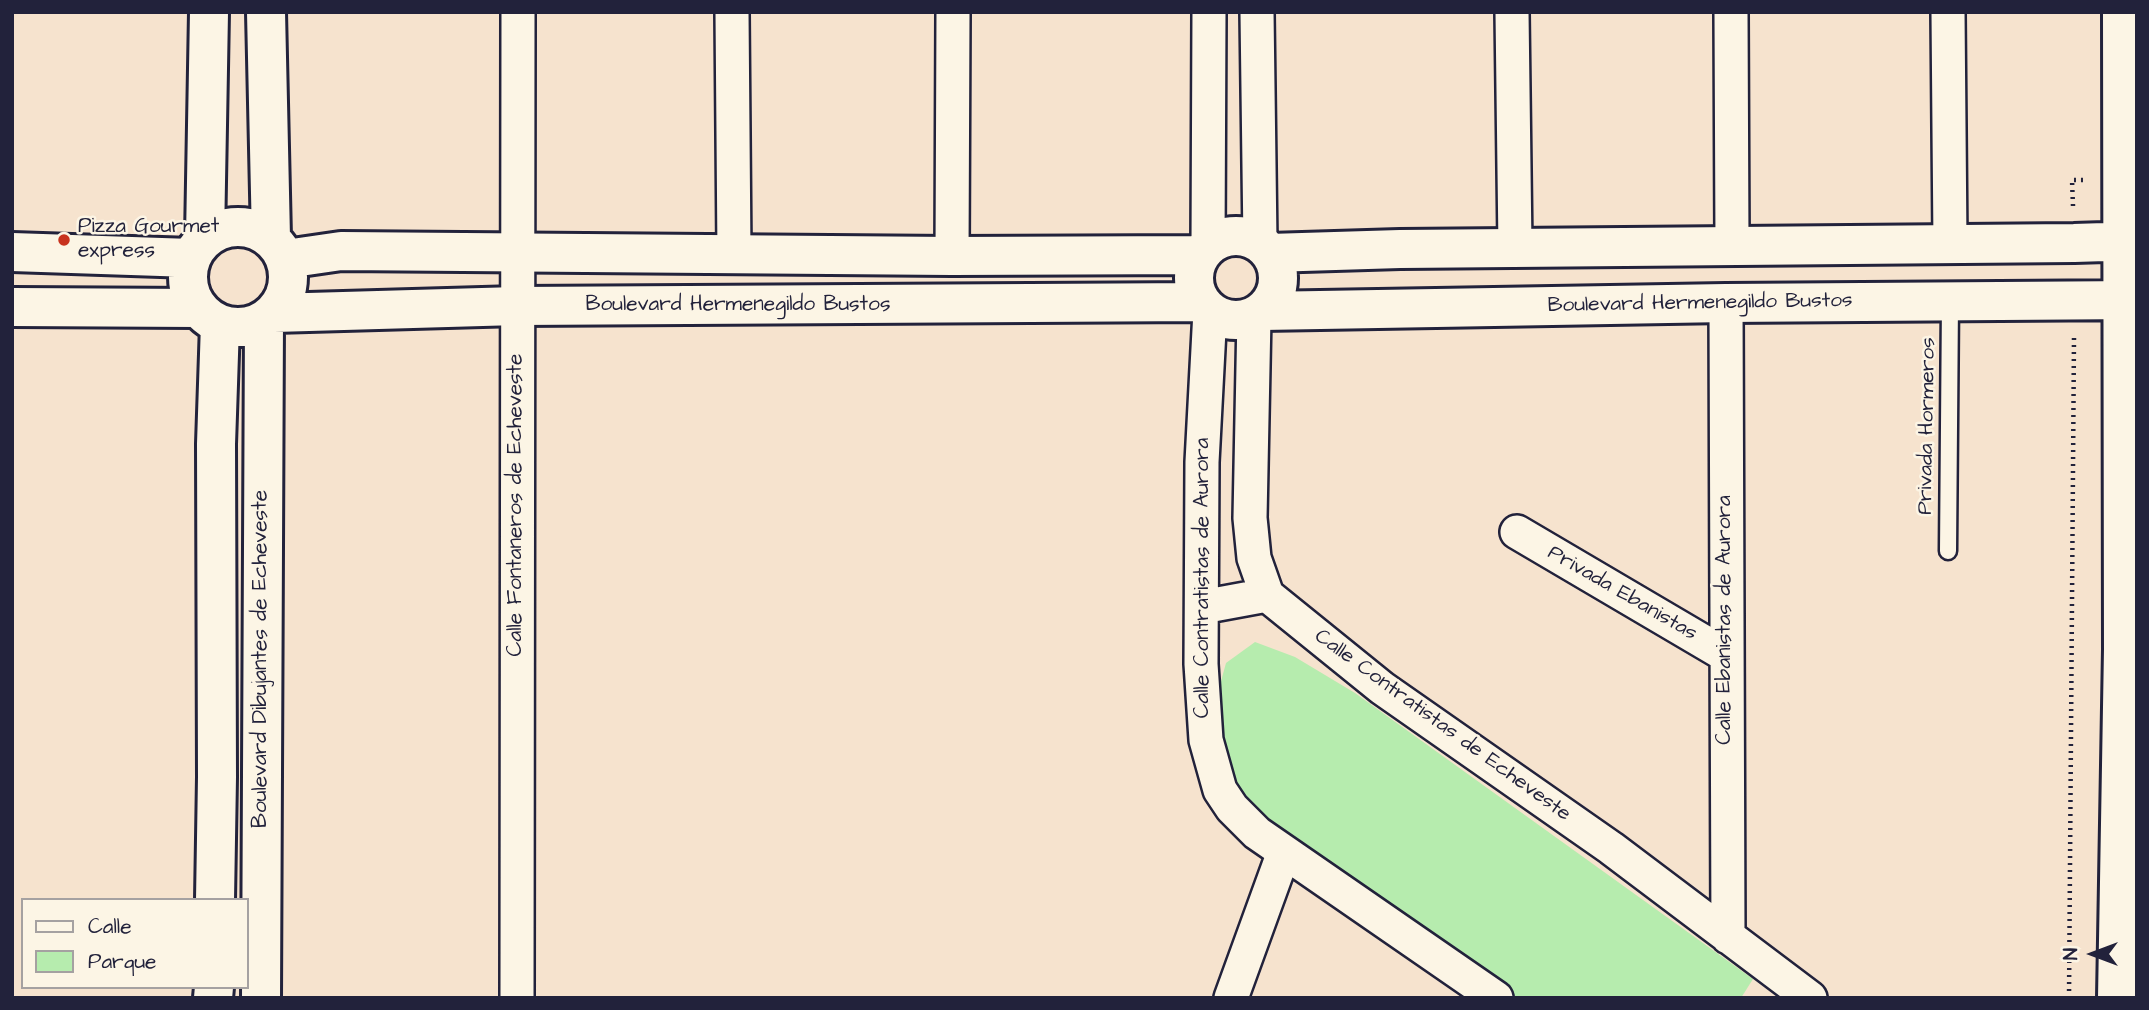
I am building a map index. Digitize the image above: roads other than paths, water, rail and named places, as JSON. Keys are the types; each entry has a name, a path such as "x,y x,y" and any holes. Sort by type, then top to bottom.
{"street":[{"path":"209,12 198,248 188,275 190,292 209,316 216,444 215,898"},
{"path":"12,307 209,316 235,328 250,327 269,317 283,302 288,288 278,249 266,12"},
{"name":"Calle Fontaneros de Echeveste","path":"517,998 518,12"},
{"path":"732,12 734,255"},
{"path":"952,256 953,12"},
{"path":"1204,251 1209,12"},
{"path":"1257,12 1265,248"},
{"path":"1512,12 1515,248"},
{"path":"1731,12 1732,245"},
{"path":"1948,12 1950,244"},
{"path":"2117,998 2129,300 2129,241 2121,181 2122,12"},
{"path":"12,252 198,248 217,231 231,226 246,226 259,230 278,249 341,251 952,256 1204,251"},
{"path":"1233,235 1247,237 1265,248 1277,268 1277,284 1272,298 1258,313 1239,320 1224,318 1206,307 1196,291 1194,279 1195,267 1204,251 1219,238 1233,235"},
{"path":"1265,248 2129,241"},
{"name":"Boulevard Hermenegildo Bustos","path":"1258,313 1726,303 2129,300"},
{"name":"Calle Ebanistas de Aurora","path":"1726,303 1728,937"},
{"name":"Boulevard Hermenegildo Bustos","path":"269,317 517,306 1206,307"},
{"name":"Calle Contratistas de Aurora","path":"1206,307 1202,462 1202,711 1206,740 1220,790 1232,808 1257,834 1486,995"},
{"path":"1202,607 1267,595 1254,558 1250,518 1258,313"},
{"name":"Boulevard Dibujantes de Echeveste","path":"261,998 269,317"},
{"name":"Privada Ebanistas","path":"1517,532 1726,655"},
{"name":"Calle Contratistas de Echeveste","path":"1267,595 1382,688 1611,848 1728,937 1796,994"},
{"path":"1231,998 1284,852"}],"lane":[{"name":"Privada Hormeros","path":"1948,551 1950,301"}],"place":[{"name":"Pizza Gourmet express","path":"64,240"}]}
